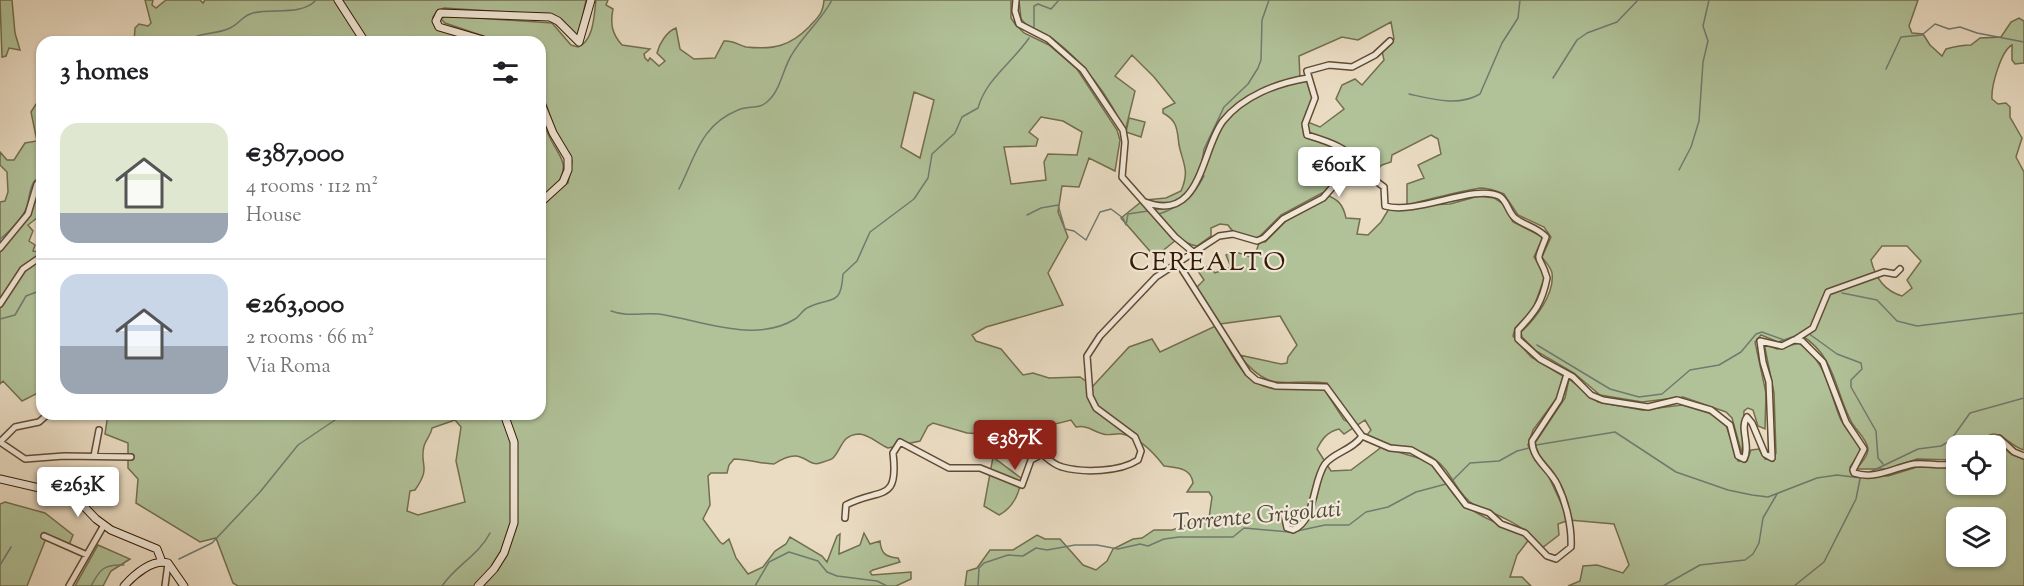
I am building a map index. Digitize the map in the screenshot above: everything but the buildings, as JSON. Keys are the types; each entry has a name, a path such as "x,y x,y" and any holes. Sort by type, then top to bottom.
{"street":[{"path":"338,0 361,36"},
{"path":"470,36 439,27 436,21 440,13 447,11 550,17 558,21 579,42 591,0"},
{"path":"1016,0 1015,11 1020,24 1048,39 1083,70 1123,130 1125,142 1122,177 1193,252"},
{"path":"1390,41 1375,56 1352,67 1329,65 1307,71 1315,98 1305,124 1307,135 1328,141 1347,152 1358,162 1361,170 1384,187 1383,202 1393,208 1450,200 1482,192 1498,195 1517,219 1540,230 1546,237 1537,254 1547,278 1538,308 1518,330 1518,339 1540,359 1567,374 1591,395 1604,400 1648,407 1677,400 1711,410 1730,425 1738,456 1744,459 1747,448 1745,418 1750,418 1765,454 1772,458 1769,382 1762,362 1760,341 1782,346 1794,340 1813,328 1828,292 1884,272 1895,274 1900,269"},
{"path":"1144,202 1161,206 1187,196 1199,179 1214,133 1238,106 1259,94 1308,78"},
{"path":"546,116 568,158 563,182 546,198"},
{"path":"845,518 846,505 885,491 893,482 896,474 893,453 900,442 949,468 980,468 1022,485 1031,460 1042,454 1059,467 1078,470 1130,466 1138,460 1141,451 1135,437 1096,408 1090,396 1087,356 1100,336 1145,287 1193,252 1223,234 1233,234 1249,241 1264,238 1283,219 1323,198 1344,174 1361,170"},
{"path":"0,248 28,214 36,187"},
{"path":"0,304 23,269 36,260"},
{"path":"1178,263 1248,373 1264,383 1276,386 1326,387 1362,436 1390,448 1411,450 1434,463 1466,504 1489,513 1501,524 1525,533 1547,556 1556,559 1571,547 1571,530 1558,486 1536,457 1532,441 1559,400 1567,374"},
{"path":"1794,340 1802,341 1819,355 1830,374 1846,422 1863,445 1863,455 1853,470 1854,473 1880,475 1914,464 1946,465"},
{"path":"41,420 15,427 0,442 25,459 131,457"},
{"path":"478,586 494,569 504,553 514,523 514,442 506,420"},
{"path":"94,456 99,430"},
{"path":"1284,514 1287,528 1293,530 1304,523 1325,464 1351,448 1362,436"},
{"path":"2006,445 2014,452 2024,456"},
{"path":"0,479 74,496 104,525 157,549 184,586"},
{"path":"69,586 104,525"},
{"path":"44,536 87,555"},
{"path":"124,586 150,565 165,562"},
{"path":"165,562 165,586"}],"green space":[{"path":"0,0 12,0 15,33 20,50 9,48 6,56 2,57"},
{"path":"145,0 153,0 152,5 156,8 166,0 200,0 203,3 205,0 586,0 578,39 554,15 444,8 437,11 433,17 437,28 461,36 134,36 135,28 139,24 148,26 151,23"},
{"path":"596,0 608,0 606,5 613,9 613,28 622,45 650,49 644,54 645,58 648,61 650,58 659,66 665,61 657,53 660,46 667,35 676,28 680,49 694,59 715,58 724,41 746,47 765,48 795,39 817,18 824,0 1011,0 1011,18 1015,24 1024,33 1049,45 1077,69 1117,130 1120,140 1115,171 1089,158 1079,187 1062,186 1058,212 1068,237 1048,273 1063,305 986,327 972,335 976,341 1001,349 1023,375 1033,373 1049,378 1080,377 1093,386 1129,347 1152,339 1160,352 1220,324 1195,289 1204,280 1198,271 1208,266 1215,273 1231,267 1226,255 1233,251 1254,258 1260,240 1242,236 1228,225 1220,224 1211,228 1211,236 1197,246 1182,240 1168,228 1144,200 1166,198 1181,191 1184,184 1185,167 1176,126 1172,119 1163,113 1163,109 1175,103 1132,55 1115,76 1135,91 1125,132 1104,93 1075,58 1053,39 1028,26 1021,19 1019,0 1918,0 1909,26 1912,33 1923,34 1930,45 1942,56 1946,49 1971,45 1980,38 2001,37 2011,22 2019,18 2024,21 2024,63 2015,64 2012,60 2012,45 2004,54 1997,69 1992,99 1998,104 2006,103 2010,107 2010,117 2022,138 2016,157 2024,172 2024,450 2006,440 2006,435 1946,435 1946,460 1917,459 1887,469 1857,469 1867,455 1867,445 1845,409 1833,374 1821,353 1801,335 1778,342 1761,335 1755,342 1766,393 1765,429 1758,426 1753,410 1748,408 1744,411 1742,454 1732,418 1726,412 1683,397 1642,402 1600,395 1574,373 1536,351 1522,337 1521,332 1538,313 1550,289 1552,273 1542,257 1551,237 1544,227 1518,215 1504,194 1481,188 1407,206 1450,204 1479,196 1494,198 1503,204 1513,222 1543,237 1534,257 1544,273 1544,279 1533,309 1515,328 1513,336 1531,357 1563,376 1559,395 1533,430 1528,445 1535,460 1548,475 1568,518 1562,488 1539,455 1535,443 1565,398 1569,379 1598,402 1642,410 1682,405 1715,415 1725,422 1738,461 1747,461 1751,450 1759,449 1765,459 1771,460 1776,453 1774,393 1764,343 1777,349 1799,343 1816,359 1826,378 1841,420 1860,447 1860,452 1850,467 1853,475 1888,476 1917,467 1946,468 1946,495 2006,495 2006,449 2024,458 2024,586 1568,586 1580,581 1583,566 1597,565 1623,573 1629,565 1614,524 1569,520 1558,524 1559,535 1542,548 1531,537 1517,555 1510,577 1522,577 1531,586 965,586 967,571 977,568 990,550 1013,550 1037,535 1045,539 1060,539 1083,565 1096,570 1107,561 1113,549 1133,539 1142,538 1154,530 1172,530 1209,518 1212,497 1209,492 1187,492 1193,483 1186,471 1164,466 1146,446 1134,438 1120,434 1105,435 1087,428 1076,427 1071,420 1023,432 1023,436 967,433 933,423 928,426 920,441 888,448 859,434 845,440 833,458 820,463 815,464 798,456 784,458 774,464 734,459 727,473 711,473 708,476 710,505 703,519 720,542 723,544 729,539 736,558 748,574 763,567 790,537 822,556 827,562 837,536 840,534 839,554 860,545 864,533 870,544 880,541 884,554 898,558 900,562 873,570 870,572 872,575 911,572 911,579 896,586 238,586 233,583 216,538 200,542 136,503 138,479 128,468 128,443 105,434 107,420 455,420 546,420 546,129 563,163 562,174 555,190 568,183 572,161 555,130 546,104 546,36 483,36 445,23 441,19 445,16 552,23 571,45 578,47 583,44 590,33","holes":["1391,22 1394,39 1382,51 1384,60 1362,85 1355,79 1342,85 1336,99 1344,109 1320,127 1305,121 1306,112 1317,98 1308,76 1300,78 1299,56 1342,37 1358,40","914,92 934,100 920,158 901,147","1041,117 1063,121 1082,132 1077,155 1048,154 1044,162 1046,180 1011,184 1004,147 1036,146 1038,139 1029,132","1431,135 1438,139 1441,154 1418,165 1424,178 1407,184 1407,206 1390,207 1381,222 1368,235 1357,234 1360,219 1346,218 1339,203 1324,194 1340,177 1351,170 1358,168 1373,173 1382,165 1391,162 1392,155","1322,193 1326,199 1286,221 1265,242 1260,239 1260,236 1281,215","1882,246 1907,246 1921,261 1907,280 1912,288 1902,296 1886,287 1875,272 1871,260","1280,316 1297,345 1288,357 1287,363 1281,364 1239,355 1260,376 1269,380 1327,383 1353,424 1344,420 1324,389 1276,389 1255,382 1240,368 1218,331 1220,324","455,420 461,427 456,461 465,502 418,515 407,511 410,491 415,490 423,476 424,446 432,428","1365,420 1371,430 1367,435 1383,443 1379,449 1351,470 1331,471 1317,449 1321,442 1331,432 1339,429 1344,434","1384,444 1423,452 1431,456 1445,469 1470,502 1511,522 1530,535 1501,525 1471,510 1456,497 1438,471 1430,464 1400,453"]},
{"path":"36,104 36,136 31,112"},
{"path":"1129,118 1145,122 1141,137 1126,132"},
{"path":"36,141 36,219 28,225 33,231 29,241 35,245 33,251 36,252 36,394 22,401 3,381 0,384 0,202 5,201 8,192 7,172 0,165 0,152 7,160 14,160 25,143"},
{"path":"1141,202 1176,240 1155,257 1121,218"},
{"path":"993,457 1021,478 1015,500 999,515 984,506"},
{"path":"5,502 45,513 73,535 69,545 47,536 27,586 0,586 0,504"},
{"path":"98,545 130,559 111,571 103,586 75,586"}],"waterway":[{"path":"200,36 230,28 250,14 295,10 310,5 316,0"},
{"path":"679,189 701,142 716,124 738,110 761,106 772,97 791,56 832,0"},
{"path":"1034,27 1034,6 1038,4 1051,9 1059,0"},
{"path":"1079,0 1101,0"},
{"path":"1202,161 1204,149 1224,107 1248,84 1258,68 1261,60 1262,20 1269,0"},
{"path":"1409,94 1454,101 1480,94 1502,43 1518,18 1520,0"},
{"path":"1553,78 1577,40 1587,33 1617,22 1638,0"},
{"path":"1679,170 1691,147 1699,121 1703,62 1708,41 1703,26 1709,0"},
{"path":"1886,69 1901,37 1922,35 1935,24 1949,29 1960,27 1977,33 2024,42"},
{"path":"611,311 625,314 658,314 714,326 748,330 780,326 795,319 807,308 834,299 840,292 843,274 857,261 870,232 914,199 928,178 932,154 955,133 962,117 978,108 987,88 1029,38"},
{"path":"1159,214 1186,200 1204,176"},
{"path":"0,239 24,213 36,180"},
{"path":"1027,215 1041,208 1058,205 1065,229 1074,231 1086,240 1100,212 1111,209 1123,218 1126,225 1128,214 1148,211"},
{"path":"0,319 15,315 26,296 36,292"},
{"path":"1842,293 1877,300 1897,321 1917,326 2024,313"},
{"path":"1537,345 1610,389 1639,397 1662,394 1690,370 1719,365 1741,352 1756,334 1762,332 1784,340 1798,335"},
{"path":"1808,333 1837,354 1861,363 1862,369 1851,380 1851,387 1876,431 1878,458 1883,464"},
{"name":"Torrente Grigolati","path":"1868,473 1918,449 1941,446 1950,441 1970,413 2024,398"},
{"path":"179,559 212,543 260,492 298,445 335,420"},
{"name":"Torrente Grigolati","path":"1536,445 1615,432 1676,472 1728,490 1768,497 1817,478 1837,475 1861,478"},
{"name":"Torrente Grigolati","path":"1452,481 1470,463 1499,461 1517,451 1529,448"},
{"path":"1794,586 1824,562 1856,499 1860,479"},
{"name":"Torrente Grigolati","path":"1297,531 1325,525 1349,525 1366,512 1388,507 1416,492 1446,484"},
{"path":"1663,586 1700,565 1745,560 1753,554 1759,543 1763,518 1777,494"},
{"name":"Torrente Grigolati","path":"978,586 979,568 984,563 1008,555 1023,556 1036,548 1047,550 1075,545 1097,545 1118,549 1140,544 1148,546 1164,539 1179,537 1233,537 1244,528 1289,532"},
{"path":"442,586 479,548 490,533"},
{"path":"0,565 11,547"},
{"name":"Torrente Grigolati","path":"755,586 769,562 789,552 818,561 827,572 837,576 877,581 887,586"},
{"path":"91,586 103,569 112,565 124,565"}],"district":[{"name":"CEREALTO","path":"1208,261"}]}
